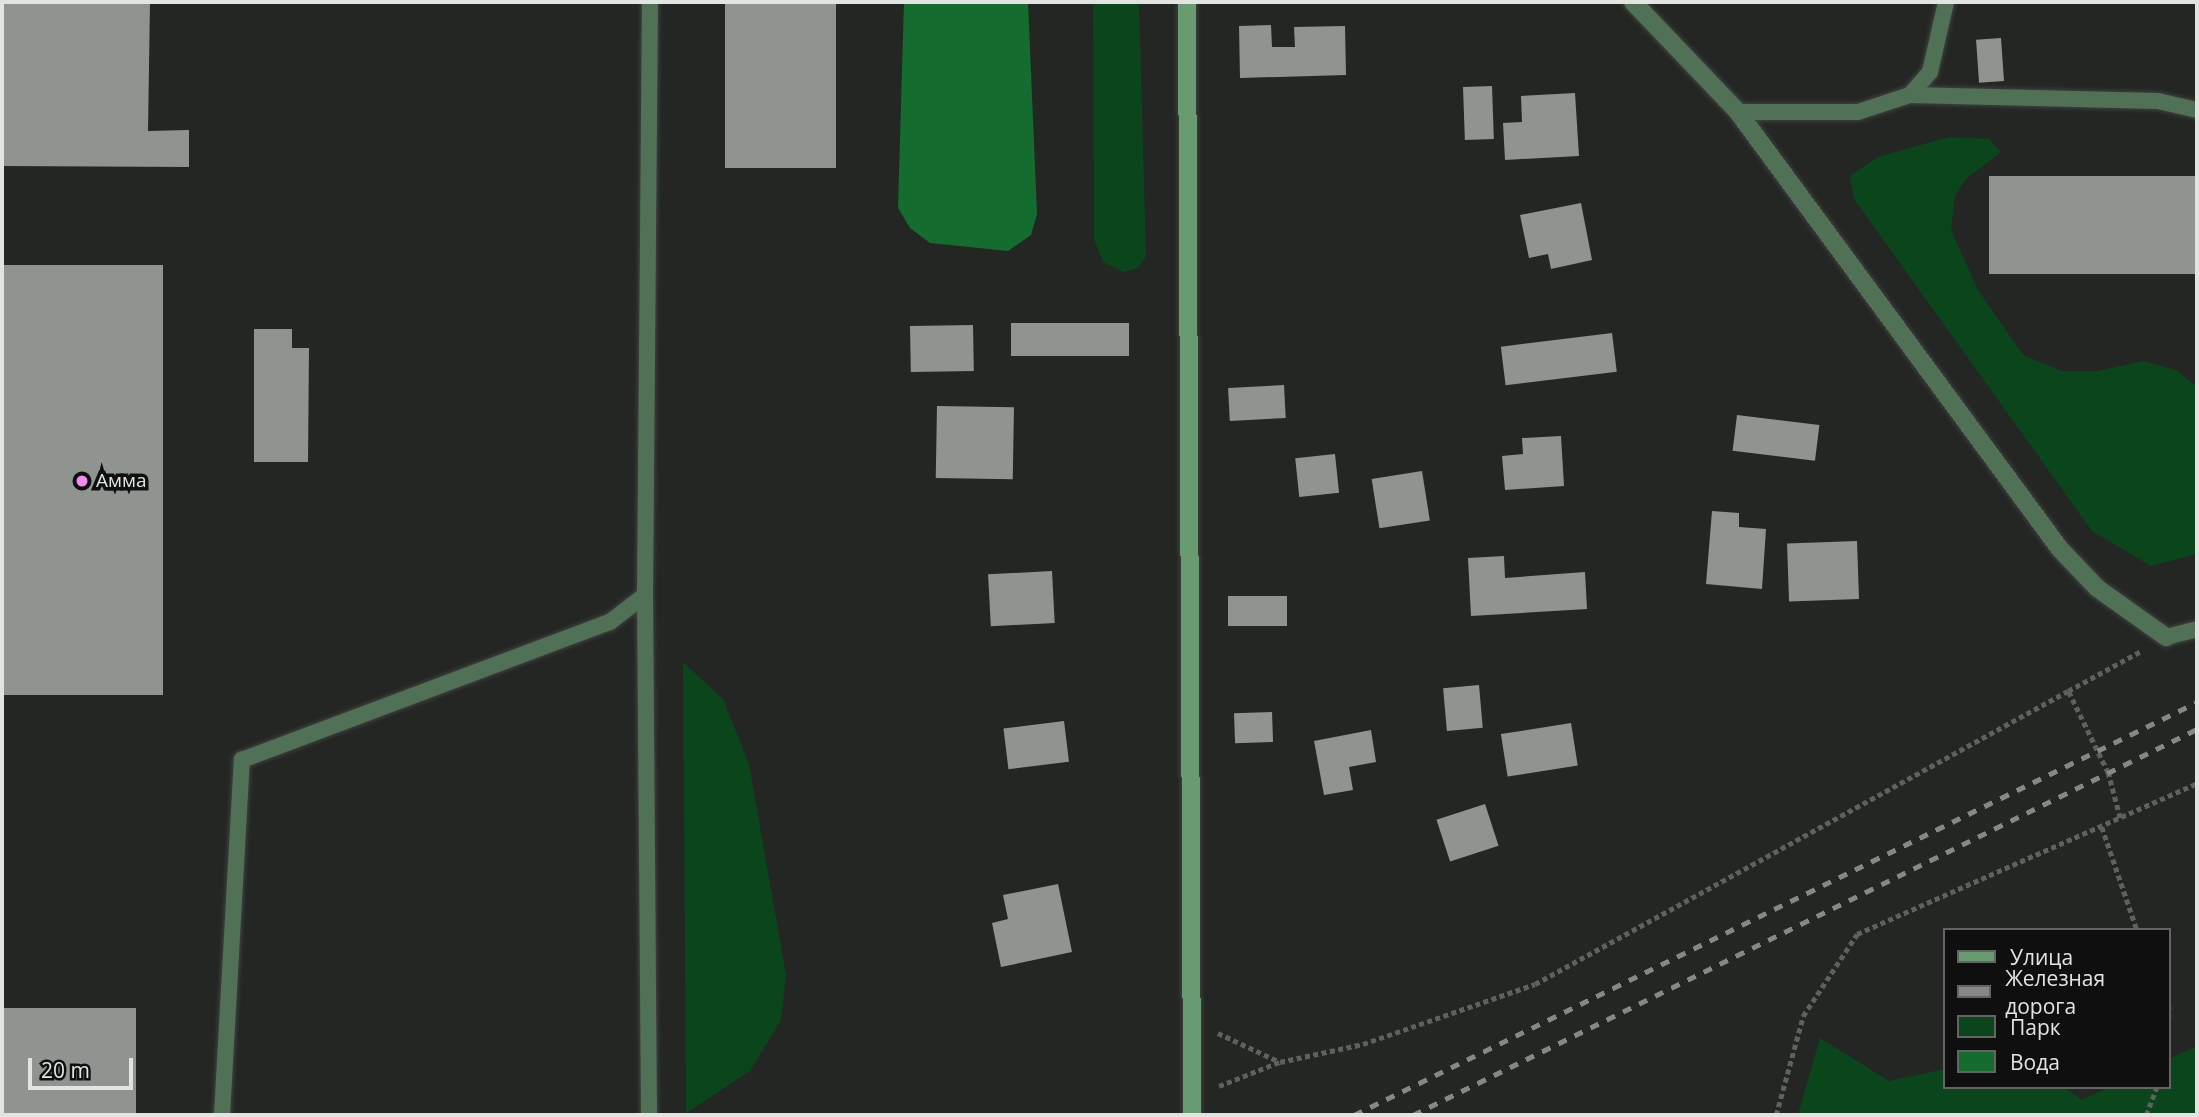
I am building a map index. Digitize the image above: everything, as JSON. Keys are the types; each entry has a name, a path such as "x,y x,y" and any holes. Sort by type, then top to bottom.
{"main road":[{"path":"1186,2 1188,1020 1191,1106"}],"street":[{"path":"1633,2 1738,112 2060,549 2097,588 2166,637"}],"lane":[{"path":"649,1115 645,595 650,2"},
{"path":"1910,95 1930,72 1946,2"},
{"path":"1738,112 1858,112 1910,95 2158,101 2197,110"},
{"path":"222,1115 242,760 610,622 645,595"},
{"path":"2166,637 2197,629"}],"path":[{"path":"1191,1106 1280,1062 1363,1044 1535,984 2166,637"},
{"path":"2068,691 2108,773 2120,818"},
{"path":"1776,1115 1803,1016 1857,934 2197,783"},
{"path":"2102,827 2136,928"},
{"path":"1188,1020 1280,1062"},
{"path":"2146,1115 2156,1089"}],"green space":[{"path":"1093,2 1139,2 1146,256 1138,268 1123,272 1103,262 1094,239"},
{"path":"1949,137 1989,139 2001,152 1967,178 1955,195 1951,230 1978,290 2023,355 2062,371 2098,371 2143,361 2176,370 2197,387 2197,554 2151,566 2092,531 1854,199 1850,176 1878,157"},
{"path":"683,662 723,699 749,764 786,975 781,1020 750,1071 686,1113"},
{"path":"1820,1038 1889,1081 1944,1069 1944,1089 2067,1089 2082,1100 2105,1089 2171,1089 2171,1058 2197,1046 2197,1115 1798,1115"}],"water":[{"path":"904,2 1028,2 1037,214 1031,235 1008,251 930,243 910,228 898,208"}],"building":[{"path":"2,2 150,2 148,131 189,130 189,167 2,166"},
{"path":"725,2 836,2 836,168 725,168"},
{"path":"1271,25 1272,47 1295,47 1294,27 1345,26 1346,75 1240,78 1239,26"},
{"path":"2001,38 2004,81 1979,83 1976,40"},
{"path":"1492,86 1494,139 1465,140 1463,87"},
{"path":"1575,93 1579,156 1505,160 1503,123 1522,122 1521,96"},
{"path":"1989,176 2197,176 2197,274 1989,274"},
{"path":"1581,203 1592,260 1551,269 1548,254 1529,258 1520,215"},
{"name":"Амма","path":"2,265 163,265 163,695 2,695"},
{"path":"1011,323 1129,323 1129,356 1011,356"},
{"path":"973,325 974,371 911,372 910,326"},
{"path":"254,329 292,329 292,348 309,348 308,462 254,462"},
{"path":"1612,333 1617,372 1506,385 1501,347"},
{"path":"1284,385 1286,418 1230,421 1228,388"},
{"path":"937,406 1014,407 1013,479 936,478"},
{"path":"1737,415 1819,425 1815,461 1733,451"},
{"path":"1561,436 1564,486 1505,490 1502,456 1523,454 1522,438"},
{"path":"1335,454 1339,493 1299,497 1295,458"},
{"path":"1422,471 1430,520 1379,528 1372,479"},
{"path":"1712,511 1739,513 1739,527 1766,529 1762,589 1706,584"},
{"path":"1857,541 1859,599 1789,601 1787,543"},
{"path":"1504,556 1505,578 1585,572 1587,609 1471,616 1468,558"},
{"path":"1052,571 1055,623 991,626 988,574"},
{"path":"1228,596 1287,596 1287,626 1228,626"},
{"path":"1479,685 1483,728 1447,731 1443,688"},
{"path":"1272,712 1273,742 1235,743 1234,713"},
{"path":"1064,721 1069,762 1008,769 1003,728"},
{"path":"1571,723 1578,765 1508,777 1501,734"},
{"path":"1371,730 1376,762 1349,767 1353,790 1324,795 1314,741"},
{"path":"1485,804 1499,846 1450,862 1436,820"},
{"path":"1058,884 1072,952 1001,967 992,923 1008,919 1003,895"},
{"path":"2,1008 136,1008 136,1115 2,1115"}],"railway":[{"path":"1354,1115 2197,702"},
{"path":"1413,1115 2197,729"}],"place":[{"name":"Амма","path":"82,481"}]}
